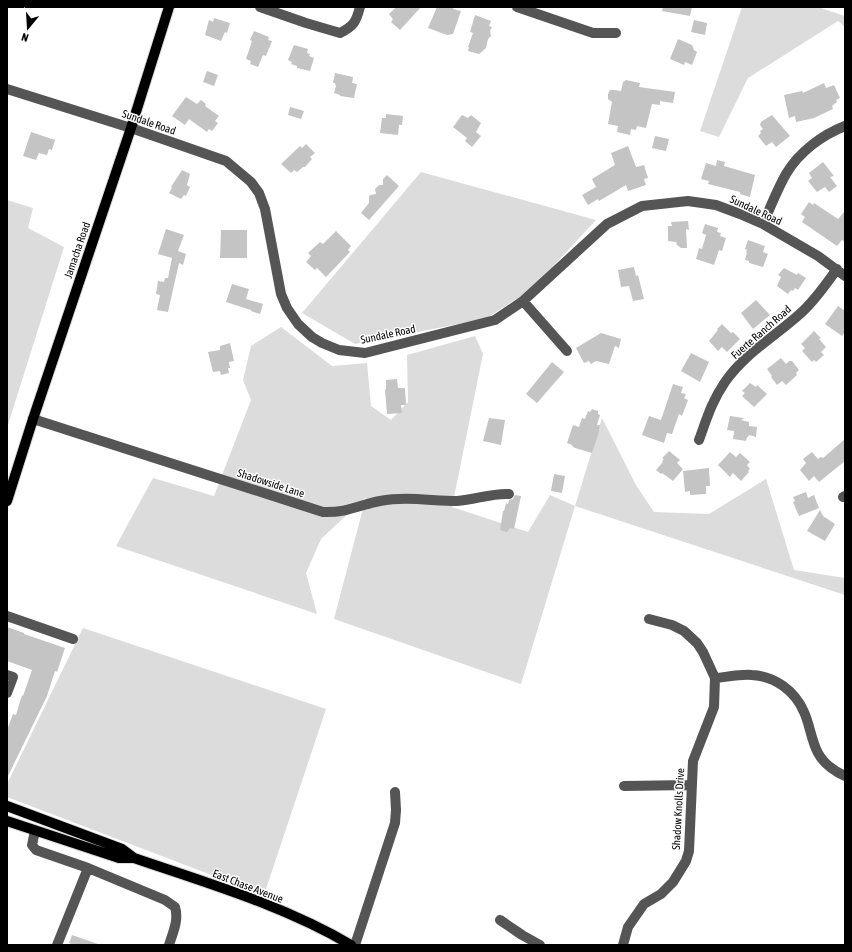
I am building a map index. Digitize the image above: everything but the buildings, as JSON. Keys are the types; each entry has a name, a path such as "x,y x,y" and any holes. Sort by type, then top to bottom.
{"main road":[{"name":"Jamacha Road","path":"7,501 131,128 169,7"},
{"name":"East Chase Avenue","path":"7,806 122,849 134,858 263,903 351,945"},
{"name":"East Chase Avenue","path":"7,821 119,858 134,858"}],"street":[{"path":"260,7 340,33 349,29 354,24 360,7"},
{"path":"517,7 593,33 616,34"},
{"name":"Sundale Road","path":"7,89 131,128 226,161 251,182 259,193 265,209 281,294 287,308 298,324 312,337 339,350 365,353 376,351 495,320 523,301 607,224 642,206 688,201 716,205 762,224 800,245 841,272"},
{"path":"762,224 786,174 796,160 821,138 845,126"},
{"name":"Fuerte Ranch Road","path":"699,440 710,406 726,381 744,359 803,311 841,272"},
{"path":"523,301 566,350"},
{"name":"Shadowside Lane","path":"33,419 323,512 345,511 380,501 457,501 472,500 498,493 509,494"},
{"path":"7,616 73,639"},
{"path":"649,619 672,625 684,631 697,643 716,678 752,675 768,678 790,691 805,713 813,743 818,754 829,767 845,776"},
{"path":"7,675 12,677 7,693"},
{"name":"Shadow Knolls Drive","path":"623,945 628,927 644,904 660,894 672,882 686,861 689,851 693,761 714,707 716,678"},
{"path":"624,786 691,785"},
{"path":"355,945 395,823 396,810 394,792"},
{"path":"36,831 32,845 36,850 88,868 165,900 175,907 177,914 176,922 169,945"},
{"path":"57,945 88,868"},
{"path":"500,920 540,945"}],"shaded area":[{"path":"742,7 818,7 845,16 845,27 838,21 748,78 719,137 700,131"},
{"path":"421,172 596,220 532,289 485,319 355,344 302,313"},
{"path":"7,200 33,208 28,228 64,247 7,428"},
{"path":"281,327 332,366 367,363 371,406 391,420 408,402 407,355 475,336 483,354 452,507 528,532 550,495 575,506 521,684 334,619 366,497 321,539 306,573 317,614 116,546 153,478 214,496 251,400 243,380 251,346"},
{"path":"602,418 636,485 654,512 709,514 766,479 794,570 845,578 845,595 575,506"},
{"path":"83,628 326,709 264,895 7,797 7,784"}]}
